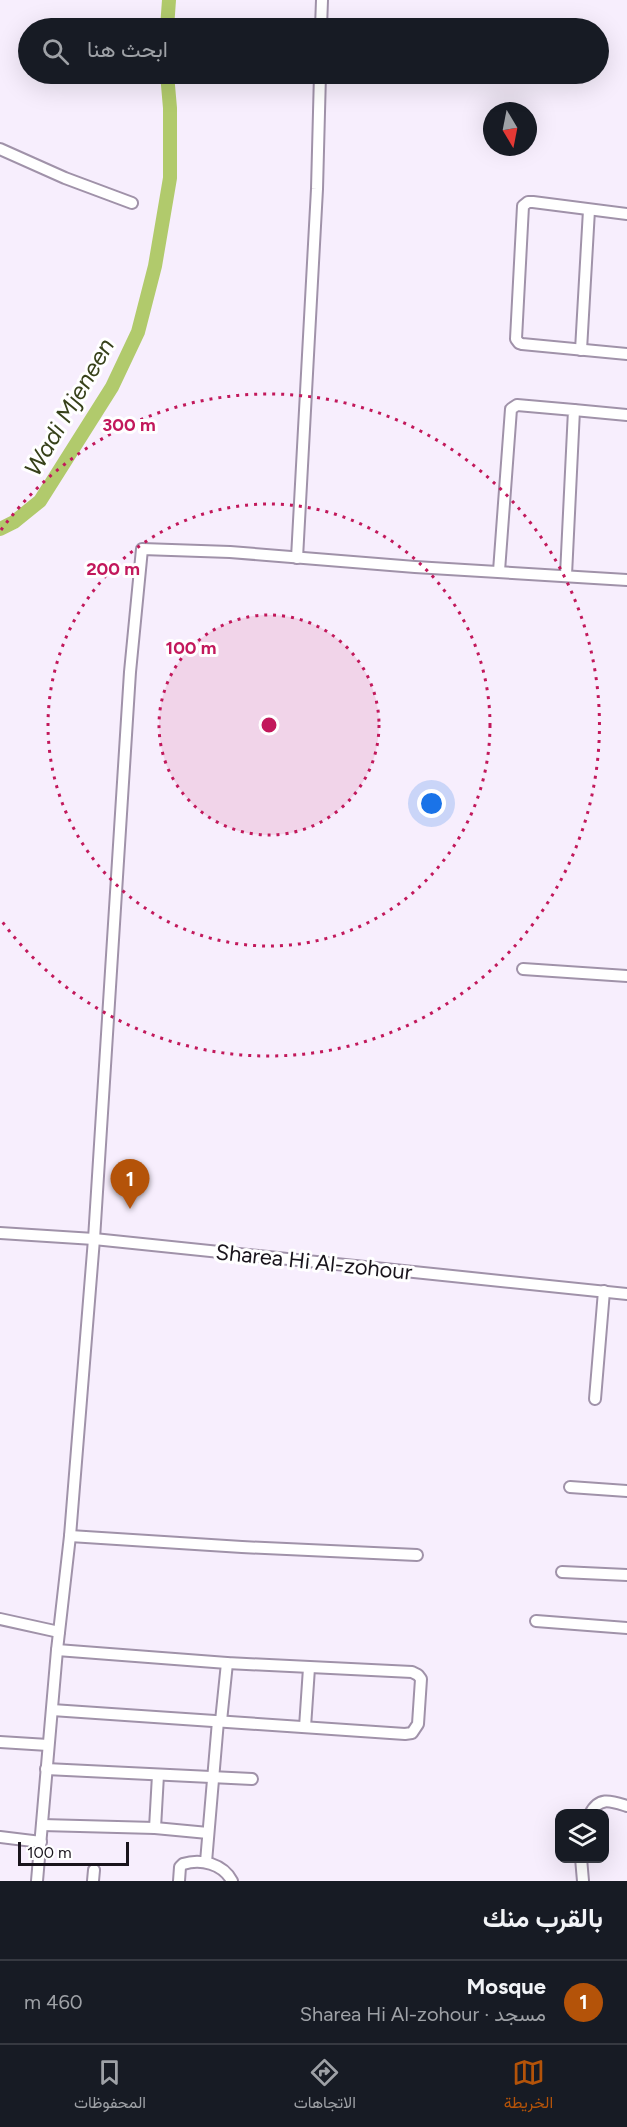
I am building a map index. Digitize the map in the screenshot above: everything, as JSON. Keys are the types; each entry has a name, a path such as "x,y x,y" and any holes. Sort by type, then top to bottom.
{"street":[{"path":"321,18 322,0"},
{"path":"297,558 317,189 320,84"},
{"path":"0,149 66,178 132,202"},
{"path":"627,214 528,202 523,206 517,342 627,354"},
{"path":"580,350 589,210"},
{"path":"499,571 511,409 517,405 627,415"},
{"path":"566,575 574,410"},
{"path":"37,1881 57,1650 70,1536 94,1239 130,672 142,549 172,549 627,580"},
{"path":"524,969 627,976"},
{"name":"Sharea Hi Al-zohour","path":"0,1233 94,1239 627,1294"},
{"path":"595,1399 604,1292"},
{"path":"570,1486 627,1491"},
{"path":"70,1536 417,1555"},
{"path":"562,1572 627,1575"},
{"path":"0,1619 59,1632"},
{"path":"536,1621 627,1628"},
{"path":"52,1710 405,1734 412,1733 418,1724 421,1679 412,1672 227,1663 57,1650"},
{"path":"206,1862 227,1663"},
{"path":"305,1727 309,1668"},
{"path":"0,1742 48,1745"},
{"path":"46,1769 252,1779"},
{"path":"155,1828 158,1775"},
{"path":"592,1809 600,1802 613,1802 627,1806"},
{"path":"42,1825 155,1828 208,1833"},
{"path":"0,1837 41,1842"},
{"path":"178,1881 180,1867 183,1864 206,1862 219,1868 232,1881"},
{"path":"581,1863 583,1881"}],"waterway":[{"name":"Wadi Mjeneen","path":"168,18 169,0"},
{"name":"Wadi Mjeneen","path":"0,529 14,522 40,501 112,387 138,332 155,266 170,178 168,84"}],"place":[{"name":"Mosque","path":"130,1209"}]}
